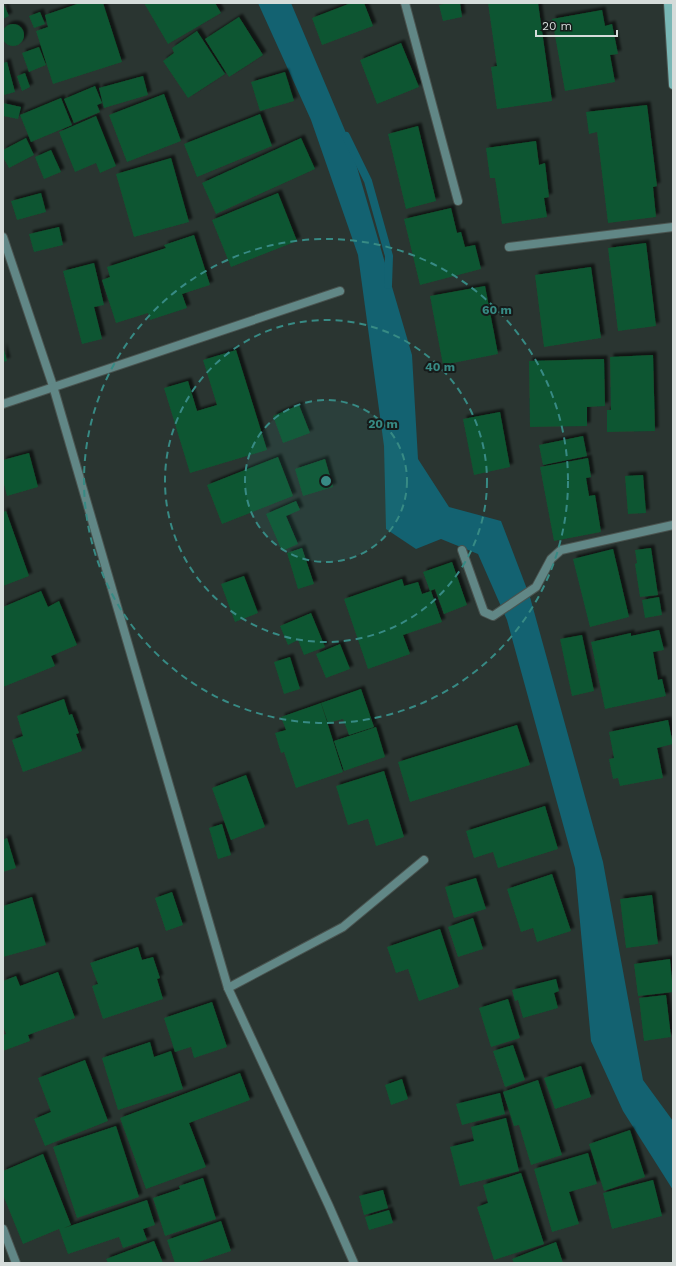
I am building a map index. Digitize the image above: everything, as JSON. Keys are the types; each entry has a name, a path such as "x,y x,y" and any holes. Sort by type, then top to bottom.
{"street":[{"path":"405,3 458,201"},
{"path":"668,3 673,85"},
{"path":"509,247 673,227"},
{"path":"3,237 53,386 228,988 354,1263"},
{"path":"3,404 340,291"},
{"path":"462,550 484,612 493,616 536,587 551,559 561,550 673,526"},
{"path":"228,988 343,928 424,860"},
{"path":"3,1229 16,1263"}],"water":[{"path":"258,3 291,3 349,140 412,355 418,459 449,507 501,521 530,597 603,862 643,1080 673,1121 673,1190 623,1111 591,1041 575,868 507,620 478,554 441,539 416,549 386,529 384,446 358,255 311,120"}],"building":[{"path":"3,3 9,16 3,19"},
{"path":"80,3 103,3 122,62 53,84 36,31 48,27 45,15"},
{"path":"144,3 215,3 221,13 168,44"},
{"path":"351,3 364,3 373,26 322,45 312,18"},
{"path":"460,3 462,17 443,21 439,5"},
{"path":"488,3 538,3 552,101 497,109 491,67 497,66"},
{"path":"602,10 605,26 612,24 618,54 610,55 615,82 565,91 552,19"},
{"path":"40,12 45,24 34,28 29,16"},
{"path":"239,17 263,55 229,77 205,39"},
{"path":"13,24 17,25 23,31 23,39 17,45 13,46 9,45 3,39 2,35 3,31 9,25"},
{"path":"197,31 225,74 188,98 163,61 174,53 172,48"},
{"path":"401,43 419,87 377,104 360,60"},
{"path":"39,47 46,65 29,72 22,53"},
{"path":"7,62 15,92 4,95 3,63"},
{"path":"285,72 294,101 260,111 251,82"},
{"path":"25,73 30,87 22,91 17,76"},
{"path":"143,76 148,95 104,108 99,88"},
{"path":"95,86 102,103 97,105 100,112 74,123 64,99"},
{"path":"164,94 181,141 127,162 109,115"},
{"path":"61,98 72,125 31,142 20,115"},
{"path":"3,103 21,107 18,119 3,116"},
{"path":"647,105 657,186 653,187 656,217 608,223 597,132 589,134 586,112"},
{"path":"260,114 272,146 197,177 184,144"},
{"path":"96,116 116,166 100,173 96,163 75,172 59,132"},
{"path":"418,126 436,201 406,209 388,134"},
{"path":"26,138 34,155 9,168 3,157 3,150"},
{"path":"301,138 315,169 216,214 202,183"},
{"path":"536,141 539,165 545,163 549,197 544,198 547,217 502,224 495,178 490,178 486,148"},
{"path":"51,150 61,172 44,179 35,157"},
{"path":"171,158 189,222 134,237 116,174"},
{"path":"41,193 46,212 17,220 11,201"},
{"path":"278,193 297,241 231,267 212,220"},
{"path":"451,208 457,233 461,232 465,247 475,245 481,269 420,285 404,219"},
{"path":"59,227 63,245 34,252 29,234"},
{"path":"194,235 210,285 182,294 187,308 150,320 148,313 116,323 102,280 110,277 107,267 166,248 164,245"},
{"path":"646,243 656,326 618,331 608,248"},
{"path":"94,263 104,305 94,307 102,339 82,344 63,271"},
{"path":"591,267 601,338 544,347 535,275"},
{"path":"485,286 498,354 443,365 430,296"},
{"path":"3,346 7,361 3,362"},
{"path":"236,350 267,450 190,473 164,388 188,381 197,411 217,405 203,360"},
{"path":"653,355 655,431 607,432 607,410 611,410 610,357"},
{"path":"604,359 605,406 587,407 587,426 530,427 529,361"},
{"path":"299,405 310,433 283,443 273,416"},
{"path":"500,412 510,467 474,475 463,419"},
{"path":"583,436 587,456 543,465 539,445"},
{"path":"29,453 38,487 7,496 3,480 3,460"},
{"path":"278,457 293,496 222,524 207,485"},
{"path":"588,458 591,477 586,478 589,496 595,495 601,532 554,541 540,467"},
{"path":"325,459 333,487 303,496 295,469"},
{"path":"643,475 646,513 628,514 625,476"},
{"path":"296,501 300,510 286,516 298,544 282,551 266,514"},
{"path":"6,511 29,576 3,586 3,512"},
{"path":"302,548 314,584 298,589 287,553"},
{"path":"651,548 658,595 640,597 635,564 637,563 635,550"},
{"path":"613,549 629,617 590,627 573,559"},
{"path":"452,562 467,605 444,614 435,589 430,591 423,572"},
{"path":"244,576 258,613 235,622 221,584"},
{"path":"402,579 404,586 418,582 422,594 431,591 442,622 403,635 410,654 368,669 344,599"},
{"path":"41,591 48,607 59,601 77,645 51,656 55,666 3,687 3,607"},
{"path":"659,597 662,615 645,618 642,600"},
{"path":"311,613 325,647 304,655 298,640 288,645 280,626"},
{"path":"659,630 664,650 653,652 658,680 662,679 666,696 605,709 591,642 631,633 631,636"},
{"path":"582,635 594,691 572,696 560,639"},
{"path":"340,644 350,669 326,678 316,654"},
{"path":"290,657 300,689 284,694 274,662"},
{"path":"361,689 374,727 349,735 343,719 328,723 321,703"},
{"path":"64,699 69,715 72,714 79,733 76,734 82,751 23,772 12,740 23,736 17,716"},
{"path":"321,703 343,772 296,788 284,752 281,753 275,733 286,730 281,717"},
{"path":"668,720 673,744 657,748 663,778 620,786 618,778 613,779 609,759 614,758 609,732"},
{"path":"517,725 530,765 410,802 398,762"},
{"path":"376,727 385,757 344,771 334,741"},
{"path":"384,771 404,837 376,846 368,819 348,825 336,786"},
{"path":"246,775 265,827 231,840 212,788"},
{"path":"545,806 558,849 498,868 493,852 474,858 466,831"},
{"path":"222,824 231,855 218,859 209,828"},
{"path":"7,838 16,868 3,872 3,840"},
{"path":"552,874 571,931 537,942 533,928 521,932 507,889"},
{"path":"476,878 486,909 454,918 445,887"},
{"path":"172,892 183,925 166,931 155,898"},
{"path":"652,895 658,944 626,948 620,899"},
{"path":"32,897 46,945 3,957 3,906"},
{"path":"473,918 483,949 458,957 448,927"},
{"path":"440,929 459,987 419,1001 408,969 396,973 387,947"},
{"path":"138,947 142,960 153,957 160,978 157,979 163,999 103,1019 92,986 98,984 90,963"},
{"path":"670,959 673,992 638,996 634,964"},
{"path":"58,972 75,1018 28,1035 30,1041 3,1051 3,1035 6,1034 3,1026 3,981 16,976 20,986"},
{"path":"556,979 559,991 554,993 558,1008 523,1018 518,1000 515,1001 512,990"},
{"path":"666,995 671,1037 644,1041 639,998"},
{"path":"508,999 520,1038 491,1047 479,1008"},
{"path":"212,1002 227,1047 194,1058 191,1047 175,1052 164,1018"},
{"path":"150,1042 154,1057 171,1051 183,1089 118,1110 102,1058"},
{"path":"513,1045 525,1080 505,1087 493,1051"},
{"path":"85,1060 108,1121 45,1146 34,1119 51,1112 38,1078"},
{"path":"581,1066 591,1097 555,1109 544,1078"},
{"path":"240,1073 250,1100 189,1123 206,1167 146,1189 120,1118"},
{"path":"402,1079 408,1099 391,1105 385,1085"},
{"path":"538,1080 562,1155 531,1165 519,1125 514,1126 503,1092"},
{"path":"500,1093 505,1114 462,1125 456,1104"},
{"path":"506,1118 519,1171 460,1186 450,1147 474,1141 471,1127"},
{"path":"116,1126 139,1197 77,1218 53,1147"},
{"path":"630,1130 645,1177 604,1191 589,1144"},
{"path":"588,1153 597,1184 569,1192 579,1224 552,1232 534,1169"},
{"path":"43,1154 71,1225 64,1228 147,1200 155,1225 143,1229 147,1240 123,1248 119,1237 68,1254 59,1229 23,1244 3,1195 3,1171"},
{"path":"521,1173 544,1244 494,1260 477,1207 488,1203 483,1185"},
{"path":"203,1178 216,1219 165,1236 153,1198 180,1189 179,1186"},
{"path":"653,1180 662,1216 612,1229 603,1193"},
{"path":"383,1190 388,1208 364,1215 359,1196"},
{"path":"389,1210 393,1223 369,1230 365,1217"},
{"path":"221,1221 231,1251 195,1263 175,1263 167,1240"},
{"path":"154,1241 163,1263 108,1263 106,1259"},
{"path":"556,1242 563,1263 514,1263 512,1259"}],"waterway":[{"path":"346,136 368,181 389,256 388,285"}]}
